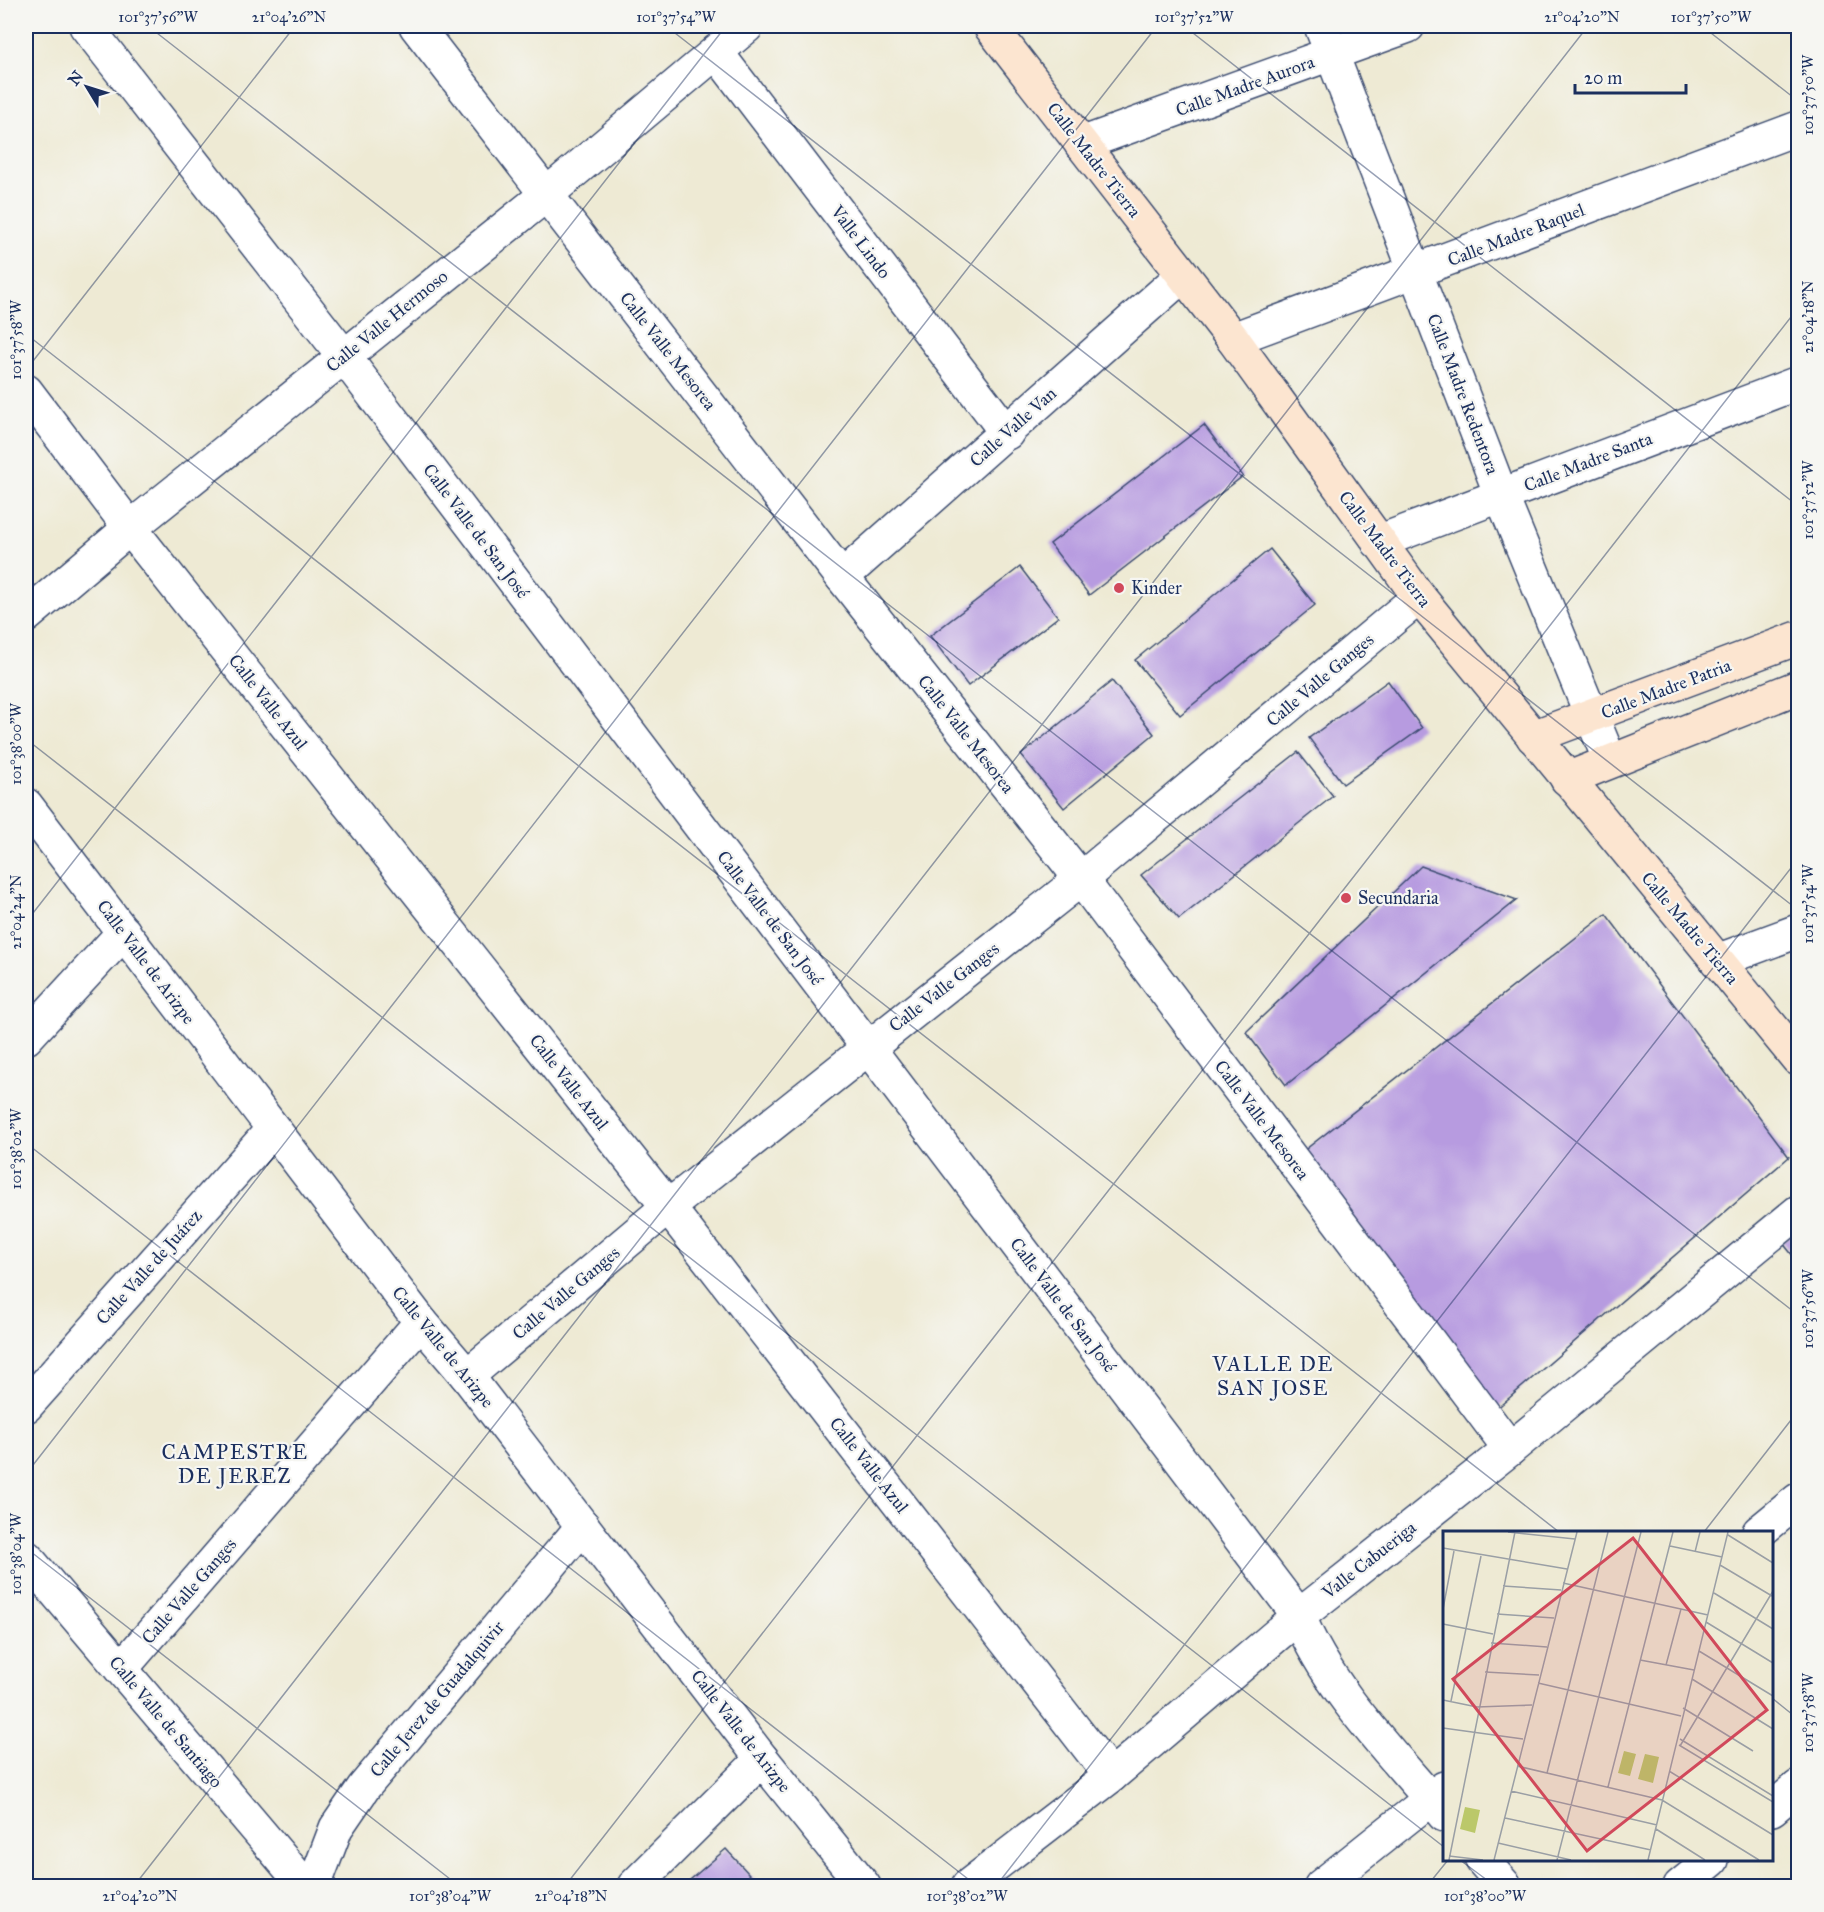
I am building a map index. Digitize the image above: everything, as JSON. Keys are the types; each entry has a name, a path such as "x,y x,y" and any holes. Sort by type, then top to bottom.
{"street":[{"name":"Calle Valle de San José","path":"86,26 344,356 1299,1616 1311,1647 1353,1706 1440,1801"},
{"name":"Calle Valle Mesorea","path":"416,26 842,578 1081,879 1510,1449"},
{"name":"Calle Valle Hermoso","path":"26,616 130,528 547,194 747,26"},
{"name":"Calle Madre Tierra","path":"990,26 1233,339 1419,597 1798,1059"},
{"name":"Calle Madre Aurora","path":"1081,144 1326,40 1408,26"},
{"name":"Calle Madre Redentora","path":"1326,40 1502,495 1610,762"},
{"name":"Valle Lindo","path":"716,52 1007,433"},
{"name":"Calle Madre Raquel","path":"1233,339 1416,273 1798,128"},
{"name":"Calle Valle Van","path":"842,578 1183,275"},
{"name":"Calle Madre Santa","path":"1378,542 1798,383"},
{"name":"Calle Valle Azul","path":"26,391 130,528 668,1207 1111,1776"},
{"name":"Calle Valle Ganges","path":"467,1377 668,1207 1081,879 1419,597"},
{"name":"Calle Madre Patria","path":"1533,737 1798,638"},
{"path":"1567,779 1798,687"},
{"name":"Calle Valle de Arizpe","path":"26,805 421,1322 467,1377 762,1759 864,1887"},
{"path":"1717,961 1798,931"},
{"path":"26,1038 124,932"},
{"name":"Calle Valle de Juárez","path":"26,1406 273,1130"},
{"name":"Valle Cabueriga","path":"968,1887 1111,1776 1299,1616 1510,1449 1798,1212"},
{"name":"Calle Valle Ganges","path":"121,1669 421,1322"},
{"path":"1761,1531 1798,1500"},
{"name":"Calle Jerez de Guadalquivir","path":"314,1887 336,1828 364,1787 583,1526"},
{"name":"Calle Valle de Santiago","path":"26,1557 305,1887"},
{"path":"634,1887 762,1759"},
{"path":"1773,1808 1798,1786"},
{"path":"1321,1887 1440,1801"},
{"path":"1483,1861 1504,1887"},
{"path":"1680,1887 1711,1861"}],"building":[{"path":"1204,425 1243,476 1089,595 1050,544"},
{"path":"1270,549 1315,605 1180,715 1135,660"},
{"path":"1020,567 1058,617 968,686 930,636"},
{"path":"1112,681 1154,734 1064,808 1021,755"},
{"path":"1388,681 1422,728 1343,784 1309,738"},
{"path":"1298,752 1333,796 1179,919 1141,875"},
{"path":"1421,866 1517,900 1286,1085 1246,1032"},
{"path":"1606,914 1789,1157 1487,1417 1301,1153"},
{"path":"1798,1228 1798,1262 1782,1242"},
{"path":"726,1849 760,1886 683,1886"}],"place":[{"name":"Kinder","path":"1119,588"},
{"name":"Secundaria","path":"1346,898"}],"district":[{"name":"VALLE DE SAN JOSE","path":"1273,1376"},
{"name":"CAMPESTRE DE JEREZ","path":"235,1464"}]}
